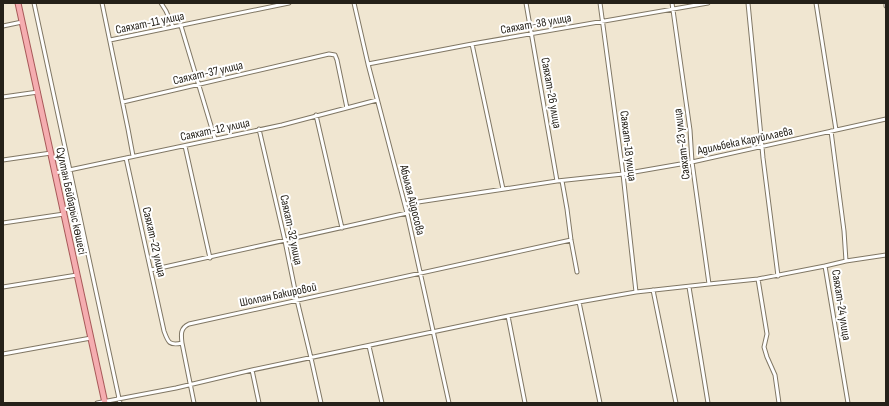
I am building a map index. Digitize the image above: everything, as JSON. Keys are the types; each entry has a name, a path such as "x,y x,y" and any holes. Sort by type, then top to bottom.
{"main road":[{"name":"Сұлтан Бейбарыс көшесі","path":"18,3 105,402"}],"street":[{"path":"34,3 120,403"},
{"path":"102,3 133,156"},
{"path":"161,3 173,27"},
{"name":"Саяхат-11 улица","path":"110,40 289,3"},
{"name":"Абылая Айдосова","path":"354,3 377,100 405,204 449,403"},
{"name":"Саяхат-26 улица","path":"526,3 555,166 556,181"},
{"name":"Саяхат-18 улица","path":"600,3 623,174 636,292"},
{"name":"Саяхат-23 улица","path":"672,3 690,130 692,162 709,284"},
{"name":"Саяхат-38 улица","path":"368,64 531,33 708,3"},
{"path":"748,3 762,158 778,276"},
{"path":"816,3 836,130 886,119"},
{"path":"3,26 22,22"},
{"path":"181,26 215,139"},
{"path":"472,44 504,189"},
{"name":"Саяхат-37 улица","path":"123,102 329,54 335,55 337,60 347,108"},
{"path":"3,97 38,92"},
{"name":"Саяхат-12 улица","path":"55,173 282,125 377,100"},
{"path":"316,115 342,228"},
{"name":"Саяхат-32 улица","path":"259,130 321,403"},
{"name":"Адильбека Каруйллаева","path":"562,181 623,174 692,162 836,130"},
{"name":"Саяхат-24 улица","path":"831,131 844,231 846,261 825,266 848,403"},
{"path":"185,146 210,258"},
{"path":"3,160 51,153"},
{"name":"Саяхат-22 улица","path":"126,158 164,331 167,340 170,343 182,343"},
{"path":"405,204 562,181 577,272"},
{"path":"151,270 407,213"},
{"path":"3,223 64,214"},
{"name":"Шолпан Бакировой","path":"182,343 182,329 184,326 189,324 571,240"},
{"path":"846,261 886,255"},
{"path":"97,403 190,385 252,370 579,302 636,292 758,279 825,266"},
{"path":"3,287 77,275"},
{"path":"758,279 767,334 764,347 775,375 779,403"},
{"path":"689,287 708,403"},
{"path":"653,290 676,403"},
{"path":"579,302 600,403"},
{"path":"508,316 524,403"},
{"path":"3,354 91,338"},
{"path":"182,343 194,403"},
{"path":"369,346 382,403"},
{"path":"252,370 259,403"}]}
